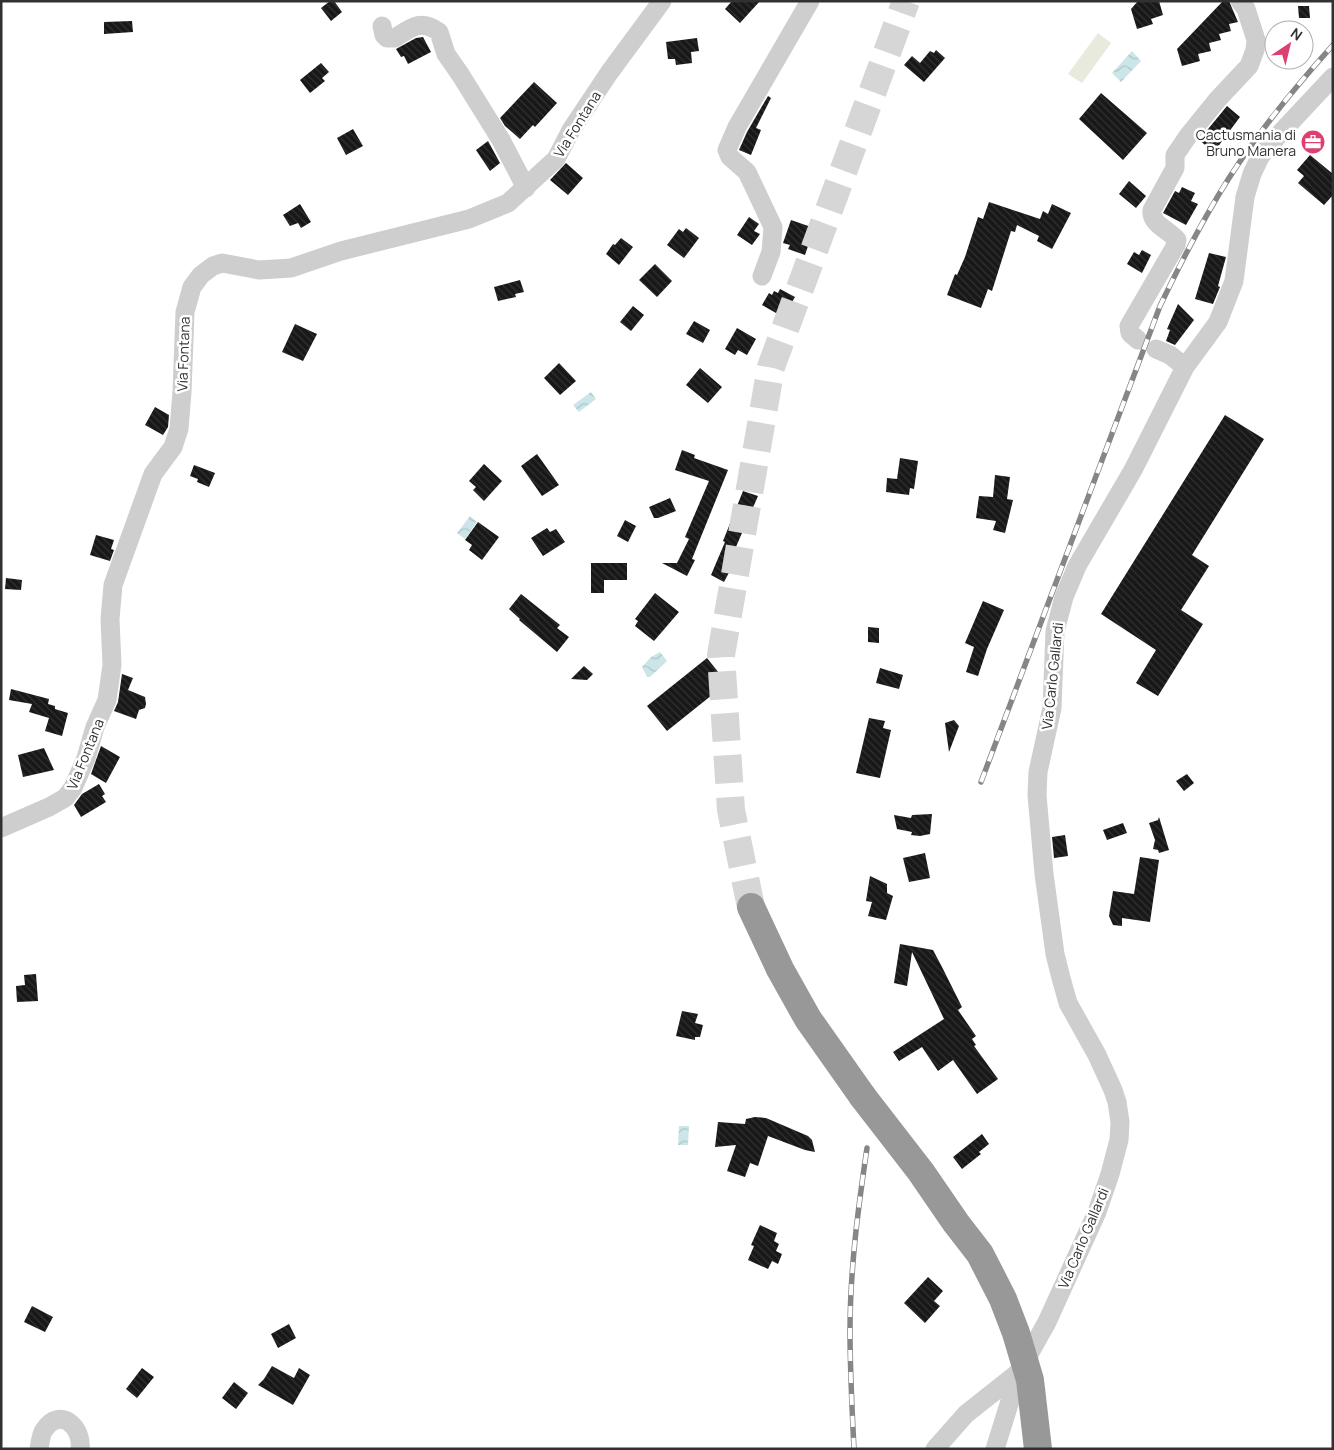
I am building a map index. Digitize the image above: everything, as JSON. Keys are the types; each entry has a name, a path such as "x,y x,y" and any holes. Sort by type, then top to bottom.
{"highway":[{"path":"751,907 780,969 808,1019 863,1097 921,1172 980,1254 1003,1299 1016,1333 1030,1380 1038,1449"}],"street":[{"name":"Via Fontana","path":"1,828 49,808 65,798 73,788 83,766 95,727 107,700 112,665 110,619 113,585 153,474 174,447 179,429 185,312 192,287 201,275 213,266 222,263 259,270 291,268 340,251 469,218 508,203 556,159 571,130 662,1"},
{"path":"762,276 771,252 773,227 747,172 730,156 727,150 737,127 810,1"},
{"path":"1138,340 1130,333 1129,326 1176,246 1177,240 1154,221 1151,215 1152,210 1175,168 1175,155 1218,99 1249,66 1255,50 1256,40 1246,8 1240,1"},
{"path":"382,26 384,35 391,39 418,24 425,25 439,32 446,54 501,140 526,188"},
{"name":"Via Carlo Gallardi","path":"1019,1372 1047,1322 1097,1212 1116,1148 1120,1122 1117,1102 1109,1079 1068,1003 1055,954 1044,874 1037,795 1038,772 1052,708 1055,631 1064,597 1077,566 1133,470 1185,367 1218,322 1234,281 1245,196 1260,157 1333,77"},
{"path":"1156,349 1170,355 1185,367"},
{"path":"935,1449 966,1414 1019,1372"},
{"path":"995,1449 1019,1372"},
{"path":"39,1449 44,1430 54,1421 64,1419 71,1422 78,1432 81,1443 80,1449"}],"shaded area":[{"path":"1098,33 1111,43 1082,83 1068,74"}],"water":[{"path":"1132,51 1141,61 1121,82 1112,73"},
{"path":"591,392 596,399 579,412 573,405"},
{"path":"470,516 477,522 465,539 457,533"},
{"path":"660,652 667,661 650,677 647,677 642,667 651,657"},
{"path":"679,1126 689,1126 688,1145 678,1145"}],"building":[{"path":"330,1 334,1 342,12 331,21 321,8"},
{"path":"732,1 760,1 740,23 725,9"},
{"path":"1138,1 1159,1 1163,15 1151,19 1153,24 1137,29 1131,9"},
{"path":"1223,1 1229,1 1238,22 1229,24 1231,31 1219,34 1221,40 1209,43 1211,51 1198,54 1200,61 1182,66 1177,49"},
{"path":"1298,6 1309,6 1310,18 1299,18"},
{"path":"132,21 133,32 104,34 104,22"},
{"path":"423,37 431,52 408,64 404,56 401,57 396,49 416,38"},
{"path":"697,38 699,51 691,52 692,63 676,65 675,59 668,59 666,42"},
{"path":"936,50 945,58 924,82 904,65 912,56 920,63 930,51 934,53"},
{"path":"321,63 329,72 322,78 325,81 310,93 300,80"},
{"path":"534,82 557,103 535,127 533,125 520,139 505,126 500,118"},
{"path":"1101,93 1147,133 1123,160 1079,119"},
{"path":"768,96 771,98 756,128 761,130 751,155 739,150"},
{"path":"1227,106 1240,117 1214,152 1199,140"},
{"path":"353,129 363,146 346,155 337,138"},
{"path":"488,141 500,163 490,171 476,150"},
{"path":"1310,155 1333,174 1333,195 1324,205 1298,183 1304,176 1297,170"},
{"path":"566,163 583,178 568,195 550,180"},
{"path":"1129,181 1146,196 1136,208 1119,194"},
{"path":"1182,187 1195,193 1191,201 1198,204 1186,225 1163,213 1175,191 1179,193"},
{"path":"989,202 1040,219 1043,211 1048,214 1052,204 1071,213 1052,249 1037,241 1039,236 1017,225 1015,232 1011,231 992,291 988,289 981,308 947,295 955,274 957,275 965,257 978,217 983,219"},
{"path":"300,204 311,222 301,228 298,223 290,226 283,215"},
{"path":"749,217 759,224 754,231 760,234 752,245 737,235"},
{"path":"791,220 814,228 805,255 788,249 790,245 783,243"},
{"path":"686,228 699,238 684,258 667,245 679,229 683,232"},
{"path":"621,238 633,247 619,265 606,254 613,244 615,245"},
{"path":"1142,250 1151,255 1142,273 1127,264 1134,252 1139,255"},
{"path":"1209,253 1226,257 1218,286 1220,287 1213,304 1195,299"},
{"path":"655,264 672,281 657,297 639,280"},
{"path":"520,280 524,292 515,294 516,297 498,301 494,287"},
{"path":"780,289 795,297 783,317 762,305 769,293 772,295 774,291 778,293"},
{"path":"1178,304 1194,320 1175,345 1166,341 1170,330 1167,329"},
{"path":"633,306 644,315 631,331 620,322"},
{"path":"694,321 710,330 703,343 686,334"},
{"path":"295,324 317,334 303,361 282,352"},
{"path":"737,328 756,339 747,355 738,350 735,355 725,349"},
{"path":"559,363 576,381 560,395 544,378"},
{"path":"700,368 722,387 708,403 686,385"},
{"path":"155,407 169,415 168,427 163,435 145,425"},
{"path":"1225,415 1264,439 1192,555 1209,566 1181,610 1203,624 1158,696 1136,683 1156,650 1101,614"},
{"path":"682,450 695,455 694,458 728,470 692,559 695,560 687,576 662,563 677,563 689,539 685,537 709,481 675,470"},
{"path":"537,454 559,485 542,496 521,466"},
{"path":"900,458 918,461 914,489 910,488 909,495 886,492 887,478 897,479"},
{"path":"484,464 502,481 484,501 473,490 476,487 469,481"},
{"path":"194,465 215,473 209,487 197,482 198,479 190,476"},
{"path":"995,475 1010,477 1007,499 1013,500 1005,533 993,530 996,521 976,518 979,496 993,497"},
{"path":"743,491 758,496 729,563 733,565 724,582 711,575"},
{"path":"670,498 676,511 654,518 649,507"},
{"path":"625,520 636,526 628,542 617,536"},
{"path":"478,522 499,537 482,560 469,550 472,545 465,540"},
{"path":"547,528 550,532 556,529 565,542 543,556 531,538"},
{"path":"96,535 114,540 111,549 114,550 110,561 90,555"},
{"path":"591,563 627,563 627,580 604,580 604,593 591,593"},
{"path":"6,578 22,580 21,590 5,589"},
{"path":"655,593 679,612 654,641 635,626 638,621 635,619"},
{"path":"521,594 560,625 557,628 569,637 557,652 519,620 509,609"},
{"path":"983,601 1004,610 987,649 978,676 966,672 974,647 965,643"},
{"path":"868,627 879,628 879,643 868,642"},
{"path":"707,658 727,683 667,731 647,706"},
{"path":"584,666 593,674 587,680 571,679"},
{"path":"880,668 903,675 899,689 876,683"},
{"path":"122,674 133,678 128,690 145,697 145,708 139,710 136,719 114,711 118,702"},
{"path":"11,689 49,699 48,704 55,706 55,709 68,713 62,736 45,731 49,718 29,712 32,704 9,700"},
{"path":"869,718 885,721 883,728 891,730 880,778 856,773"},
{"path":"954,720 959,726 949,752 945,723"},
{"path":"101,746 120,757 106,783 91,774"},
{"path":"44,748 54,770 23,777 18,755"},
{"path":"1187,774 1194,783 1184,791 1176,781"},
{"path":"99,784 105,794 102,796 106,802 81,817 74,805 82,794"},
{"path":"932,814 930,834 911,835 912,832 897,829 894,815 911,818 912,815"},
{"path":"1159,817 1169,850 1159,853 1158,850 1153,849 1155,840 1149,823 1158,820"},
{"path":"1123,823 1127,833 1107,840 1103,830"},
{"path":"1065,835 1068,856 1054,858 1052,837"},
{"path":"925,853 930,878 909,882 903,858"},
{"path":"1140,857 1159,860 1150,922 1122,918 1122,926 1113,925 1109,916 1113,891 1134,894"},
{"path":"870,876 887,884 887,893 893,896 886,920 868,916 872,902 866,901"},
{"path":"900,944 933,950 942,967 962,1007 958,1010 976,1036 972,1039 976,1045 974,1046 998,1079 977,1094 953,1060 938,1071 922,1047 899,1061 893,1052 944,1019 912,952 907,986 894,983"},
{"path":"36,974 38,1001 17,1002 16,986 25,985 24,975"},
{"path":"682,1011 698,1014 695,1023 703,1025 700,1037 695,1037 695,1040 676,1036"},
{"path":"755,1117 766,1118 808,1136 812,1140 815,1152 768,1136 758,1166 750,1163 745,1177 727,1171 736,1145 715,1147 718,1122 745,1124 746,1119"},
{"path":"982,1134 989,1144 979,1152 981,1154 962,1169 953,1157"},
{"path":"760,1225 777,1233 774,1241 779,1244 776,1251 782,1254 778,1264 772,1261 768,1269 748,1260 754,1246 751,1245"},
{"path":"928,1277 943,1291 934,1301 940,1306 925,1323 904,1303"},
{"path":"32,1306 53,1317 45,1332 24,1322"},
{"path":"289,1324 296,1338 278,1348 271,1334"},
{"path":"272,1366 294,1378 299,1368 310,1375 293,1405 258,1385"},
{"path":"142,1368 154,1377 137,1398 126,1389"},
{"path":"234,1382 248,1393 236,1409 222,1398"}],"tunnel":[{"path":"751,907 731,810 721,655 771,367 906,1"}],"railway":[{"path":"981,782 1160,306 1210,209 1229,178 1278,109 1333,45"},
{"path":"854,1449 850,1308 855,1239 867,1148"}],"place":[{"name":"Cactusmania di Bruno Manera","path":"1313,142"}]}
